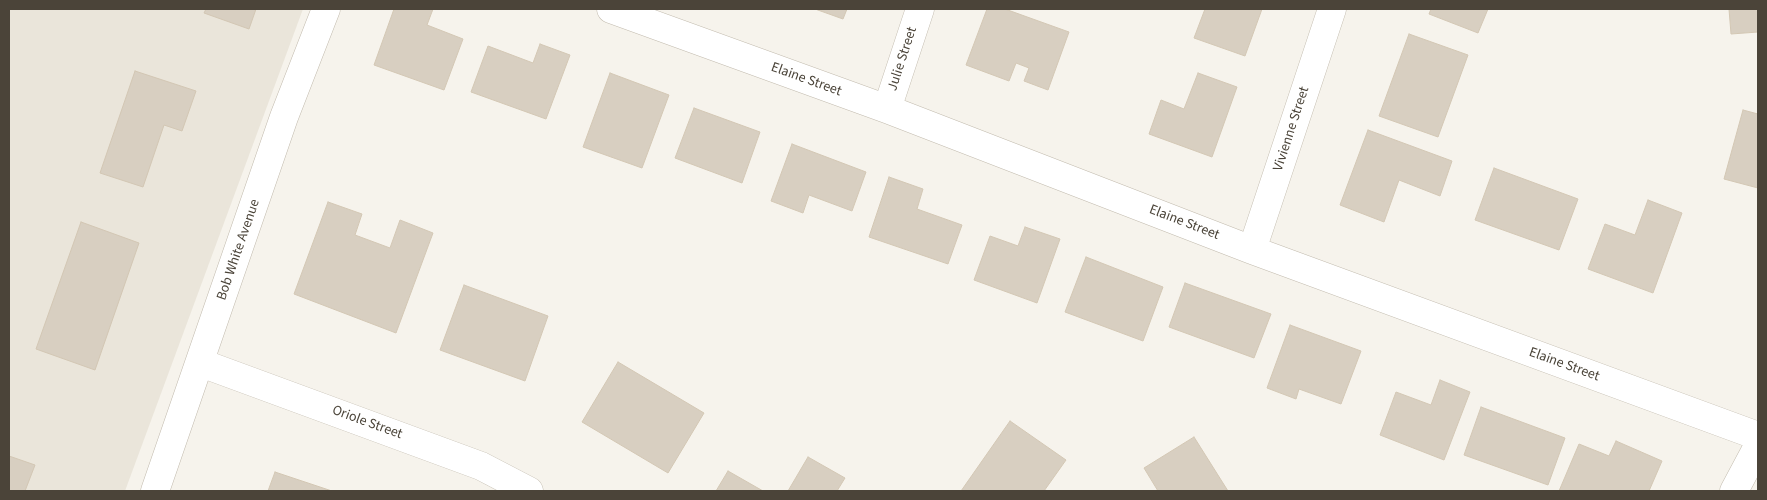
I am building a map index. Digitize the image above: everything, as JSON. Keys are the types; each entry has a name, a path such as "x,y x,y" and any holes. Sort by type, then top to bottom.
{"street":[{"name":"Bob White Avenue","path":"155,491 201,364 284,117 326,9"},
{"name":"Elaine Street","path":"611,9 887,109 1252,250 1758,436"},
{"name":"Julie Street","path":"887,109 920,9"},
{"name":"Vivienne Street","path":"1252,250 1332,9"},
{"name":"Oriole Street","path":"201,364 481,466 529,491"},
{"path":"1734,491 1758,446"}],"shaded area":[{"path":"9,9 303,9 125,491 9,491"}],"building":[{"path":"206,9 256,9 249,29 204,13"},
{"path":"394,9 433,9 427,25 463,39 444,90 374,65"},
{"path":"815,9 847,9 843,19"},
{"path":"987,9 1005,9 1069,32 1048,90 1024,81 1029,68 1016,63 1009,81 966,65"},
{"path":"1205,9 1262,9 1245,56 1194,38"},
{"path":"1431,9 1488,9 1478,33 1429,14"},
{"path":"1729,9 1758,9 1758,32 1731,34"},
{"path":"1409,34 1468,55 1438,137 1379,116"},
{"path":"540,44 570,55 546,119 471,92 488,46 533,63"},
{"path":"135,71 196,91 182,131 164,125 143,187 100,173"},
{"path":"610,73 669,95 642,168 583,147"},
{"path":"1198,73 1237,87 1212,157 1149,134 1161,100 1184,109"},
{"path":"694,108 760,132 742,183 675,158"},
{"path":"1743,110 1758,114 1758,188 1724,179"},
{"path":"1368,130 1452,161 1440,196 1399,180 1384,222 1340,205"},
{"path":"792,144 866,172 852,211 809,195 803,213 771,201"},
{"path":"1494,168 1578,199 1559,250 1475,220"},
{"path":"889,177 923,189 917,209 962,225 948,264 869,237"},
{"path":"1648,200 1682,213 1653,293 1588,269 1605,224 1635,235"},
{"path":"328,202 362,214 355,235 390,248 400,220 433,233 396,333 294,294"},
{"path":"81,222 139,243 95,370 36,349"},
{"path":"1025,227 1060,239 1037,303 974,280 990,236 1018,246"},
{"path":"1086,257 1163,287 1143,341 1065,312"},
{"path":"1185,283 1271,314 1254,358 1169,327"},
{"path":"464,285 548,316 525,381 440,350"},
{"path":"1290,325 1361,351 1341,404 1299,389 1296,399 1267,388"},
{"path":"618,362 704,413 668,473 582,422"},
{"path":"1440,380 1470,392 1444,460 1380,435 1396,392 1431,405"},
{"path":"1481,407 1565,438 1548,485 1464,455"},
{"path":"1010,421 1066,460 1044,491 961,491"},
{"path":"1194,437 1228,491 1158,491 1144,468"},
{"path":"1616,441 1662,461 1649,491 1559,491 1579,444 1609,456"},
{"path":"9,456 35,465 25,491 9,491"},
{"path":"808,457 845,478 837,491 788,491"},
{"path":"728,471 763,491 716,491"},
{"path":"275,472 332,491 268,491"}]}
